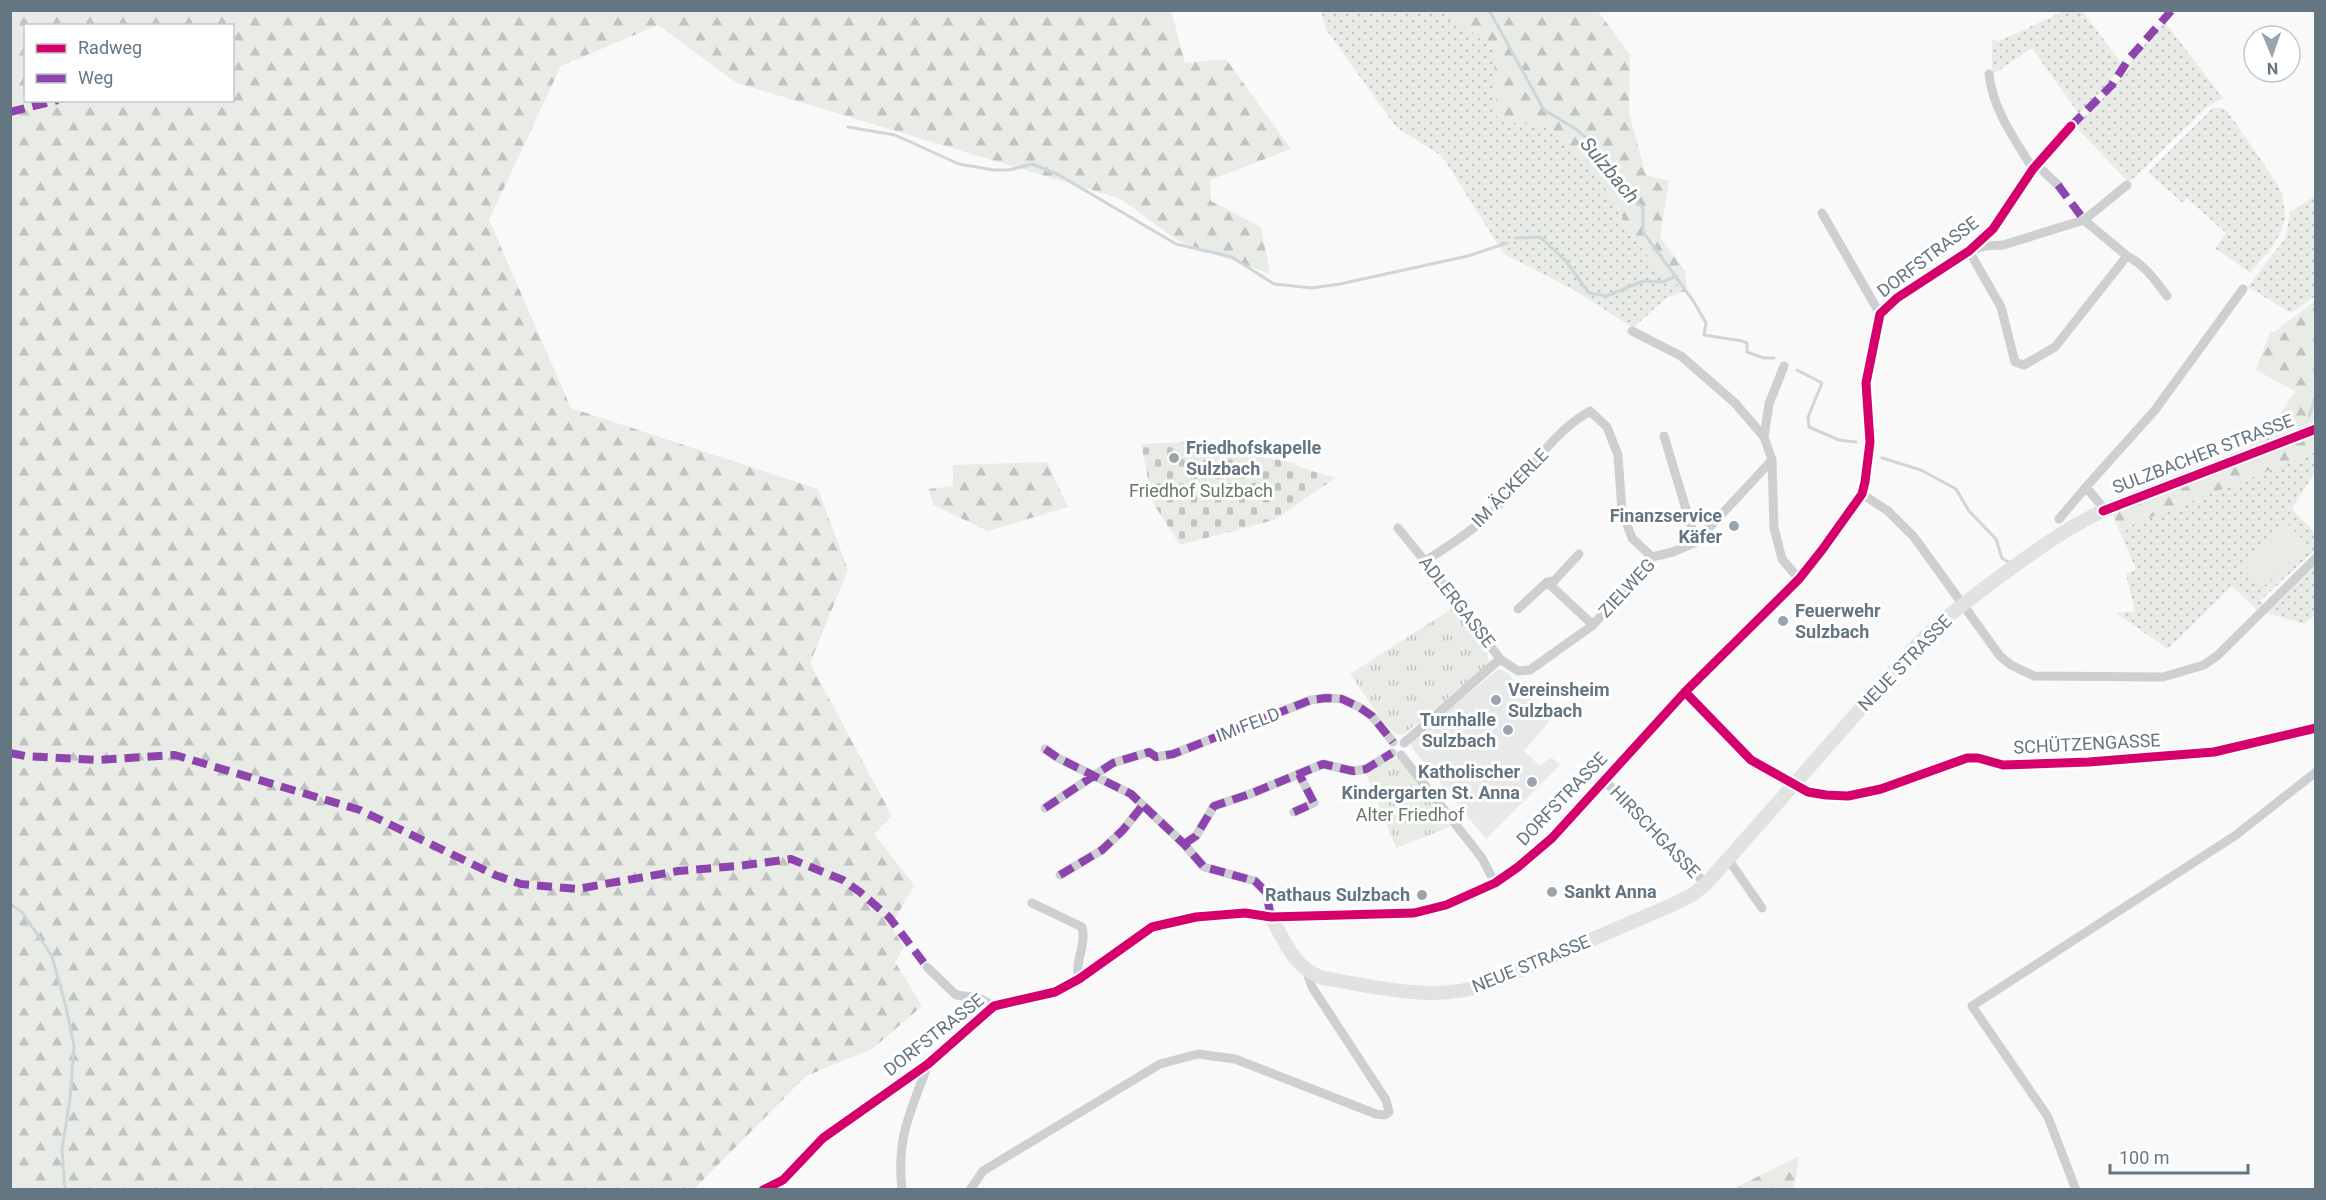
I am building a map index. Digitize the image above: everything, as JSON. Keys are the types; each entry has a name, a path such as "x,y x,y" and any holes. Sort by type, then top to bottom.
{"street":[{"path":"1989,74 1991,94 2033,169 2039,167 2058,185"},
{"name":"DORFSTRASSE","path":"763,1190 783,1180 823,1138 928,1064 994,1006 1055,992 1079,979 1152,927 1196,917 1245,913 1271,917 1414,913 1455,901 1495,883 1518,867 1546,844 1685,692 1799,579 1822,550 1862,494 1870,455 1866,383 1880,314 1898,298 1969,250 1993,228 2033,169 2071,126"},
{"path":"2127,185 2084,220 2149,272 2167,296"},
{"path":"1822,213 1880,314"},
{"name":"DORFSTRASSE","path":"1969,250 2003,245 2084,220"},
{"path":"1969,250 2001,307 2015,362 2024,365 2055,347 2127,256"},
{"path":"2059,519 2162,401 2243,289"},
{"path":"1632,331 1682,356 1735,403 1764,437 1772,460 1774,528 1782,559 1799,579"},
{"path":"1764,437 1769,405 1784,366"},
{"name":"IM ÄCKERLE","path":"1425,561 1487,517 1553,443 1578,418 1590,411 1607,427 1618,454 1622,511 1632,538 1652,557"},
{"name":"SULZBACHER STRASSE","path":"1964,603 2055,537 2103,511 2316,429"},
{"path":"1664,436 1696,542"},
{"name":"ZIELWEG","path":"1518,671 1530,670 1593,625 1652,557 1673,552 1696,542 1772,460"},
{"path":"2086,488 2101,505 2103,511"},
{"path":"1862,494 1902,523 1964,603 2001,656 2034,676 2163,677 2204,665 2218,655 2316,558"},
{"name":"ADLERGASSE","path":"1398,528 1500,659 1518,671"},
{"path":"1518,609 1547,582 1554,582 1579,554"},
{"name":"ZIELWEG","path":"1547,582 1593,625"},
{"name":"NEUE STRASSE","path":"1307,972 1323,978 1391,990 1432,994 1470,990 1692,895 1706,884 1917,645 1964,603"},
{"path":"1404,743 1500,659"},
{"name":"SCHÜTZENGASSE","path":"1685,692 1751,760 1808,792 1826,795 1848,796 1881,789 1966,758 1978,758 2003,765 2089,762 2214,752 2316,728"},
{"name":"IM FELD","path":"1045,808 1113,763 1149,752 1156,757 1173,754 1311,700 1342,699 1366,711 1393,742"},
{"path":"1184,844 1196,836 1214,806 1323,764 1353,771 1366,769 1397,754 1406,750 1404,743 1399,740 1393,742 1390,747 1397,754 1482,858 1495,883"},
{"path":"970,1190 983,1171 1160,1064 1198,1054 1235,1059 1376,1114 1385,1115 1389,1112 1386,1100 1312,987 1307,972 1296,961 1271,917 1266,892 1255,881 1204,867 1184,844 1131,794 1058,758 1045,749"},
{"path":"2076,1190 2048,1117 1972,1005 2236,834 2316,772"},
{"path":"1294,812 1314,803 1299,774"},
{"name":"HIRSCHGASSE","path":"1605,781 1706,884"},
{"path":"1060,875 1102,850 1123,830 1143,805"},
{"path":"1728,859 1762,908"},
{"path":"1032,903 1082,927 1085,937 1076,970 1079,979"},
{"name":"DORFSTRASSE","path":"927,967 956,995 979,998 994,1006"},
{"path":"902,1190 900,1155 902,1139 928,1064"}],"shaded area":[{"path":"1499,669 1508,673 1549,722 1524,751 1540,766 1551,757 1560,765 1486,839 1412,748 1409,741"}],"green space":[{"path":"10,11 1171,11 1185,63 1226,59 1291,149 1210,180 1211,201 1261,227 1270,274 1178,241 1121,199 737,83 658,25 561,66 489,220 571,408 818,489 848,570 810,663 892,816 874,834 914,885 891,926 904,947 895,962 922,1006 872,1049 806,1076 694,1189 11,1189"},
{"path":"1321,11 1450,11 1456,19 1494,50 1498,121 1542,125 1600,179 1639,245 1665,277 1687,291 1666,298 1633,328 1576,291 1504,254 1442,156 1396,127 1326,29"},
{"path":"1450,11 1598,11 1630,55 1629,113 1646,175 1669,181 1660,237 1685,271 1687,291 1665,277 1639,245 1600,179 1542,125 1497,121 1494,50 1456,19"},
{"path":"2065,11 2082,11 2122,64 2104,89 2079,114 2032,48 1992,75 1992,40 1999,41"},
{"path":"2164,21 2223,98 2207,107 2132,180 2126,180 2078,129 2078,123 2114,87 2131,61"},
{"path":"2213,108 2222,108 2228,112 2282,193 2285,219 2280,234 2270,250 2250,273 2215,248 2226,233 2187,198 2183,203 2148,172"},
{"path":"2315,196 2315,296 2291,313 2248,287 2286,237 2290,212"},
{"path":"2315,301 2315,421 2250,447 2236,436 2276,420 2295,391 2256,370 2270,332 2274,332"},
{"path":"2315,436 2315,452 2119,530 2112,513"},
{"name":"Friedhof Sulzbach","path":"1184,442 1295,463 1299,467 1335,478 1274,520 1180,545 1153,503 1141,444"},
{"path":"2315,452 2315,472 2292,509 2315,533 2315,550 2260,601 2264,604 2257,610 2232,586 2168,649 2116,613 2135,611 2126,574 2136,569 2119,530"},
{"path":"1047,462 1068,507 988,531 933,505 929,489 953,486 953,465"},
{"path":"2286,522 2308,545 2264,586 2242,563"},
{"path":"2315,566 2315,615 2304,624 2267,613"},
{"path":"1453,608 1487,650 1489,664 1403,735 1394,733 1383,722 1350,674"},
{"name":"Alter Friedhof","path":"1393,758 1399,759 1450,827 1396,848 1366,773"},
{"path":"1799,1156 1794,1189 1733,1189"}],"waterway":[{"name":"Sulzbach","path":"1489,10 1544,110 1585,137 1616,181 1643,208 1643,232 1694,302 1706,323 1704,335 1742,341 1747,343 1747,352 1764,358 1774,358"},
{"path":"848,127 895,135 959,164 994,170 1009,170 1032,164 1059,175 1176,244 1232,257 1274,284 1312,288 1340,284 1468,256 1507,243"},
{"path":"1515,238 1540,237 1566,261 1589,293 1607,296 1643,281 1662,282 1677,276"},
{"path":"1797,370 1822,383 1808,417 1809,427 1839,440 1856,442"},
{"name":"Sulzbach","path":"2309,416 2316,397"},
{"path":"1882,458 1921,470 1956,489 1969,511 1996,539 2002,558 2008,562"},
{"path":"10,904 22,912 52,956 74,1046 70,1099 62,1149 65,1190"}],"marked path":[{"path":"2071,126 2112,85 2128,60 2172,10"},
{"path":"10,112 50,102"},
{"path":"2058,185 2084,220"},
{"path":"1045,808 1113,763 1149,752 1156,757 1173,754 1311,700 1342,699 1359,707 1372,716 1393,742"},
{"path":"1045,749 1058,758 1131,794 1184,844 1204,867 1255,881 1266,892 1271,917"},
{"path":"10,753 96,760 175,755 360,810 495,875 521,884 577,889 678,871 791,859 843,880 860,892 889,917 927,967"},
{"path":"1184,844 1196,836 1214,806 1323,764 1353,771 1366,769 1392,753"},
{"path":"1294,812 1314,803 1299,774"},
{"path":"1060,875 1102,850 1123,830 1143,805"}],"cycle path":[{"path":"763,1190 783,1180 823,1138 928,1064 994,1006 1055,992 1079,979 1152,927 1196,917 1245,913 1271,917 1414,913 1446,905 1495,883 1518,867 1552,838 1685,692 1799,579 1822,550 1862,494 1865,482 1870,442 1866,383 1880,314 1897,298 1969,251 1993,229 2033,169 2071,126"},
{"path":"2103,511 2316,429"},
{"path":"1685,692 1751,760 1808,792 1826,795 1848,796 1881,789 1967,758 1978,758 2003,765 2089,762 2214,752 2316,728"}],"place":[{"name":"Friedhofskapelle Sulzbach","path":"1174,458"},
{"name":"Finanzservice Käfer","path":"1734,526"},
{"name":"Feuerwehr Sulzbach","path":"1783,621"},
{"name":"Vereinsheim Sulzbach","path":"1496,700"},
{"name":"Turnhalle Sulzbach","path":"1508,730"},
{"name":"Katholischer Kindergarten St. Anna","path":"1532,782"},
{"name":"Sankt Anna","path":"1552,892"},
{"name":"Rathaus Sulzbach","path":"1422,895"}]}
